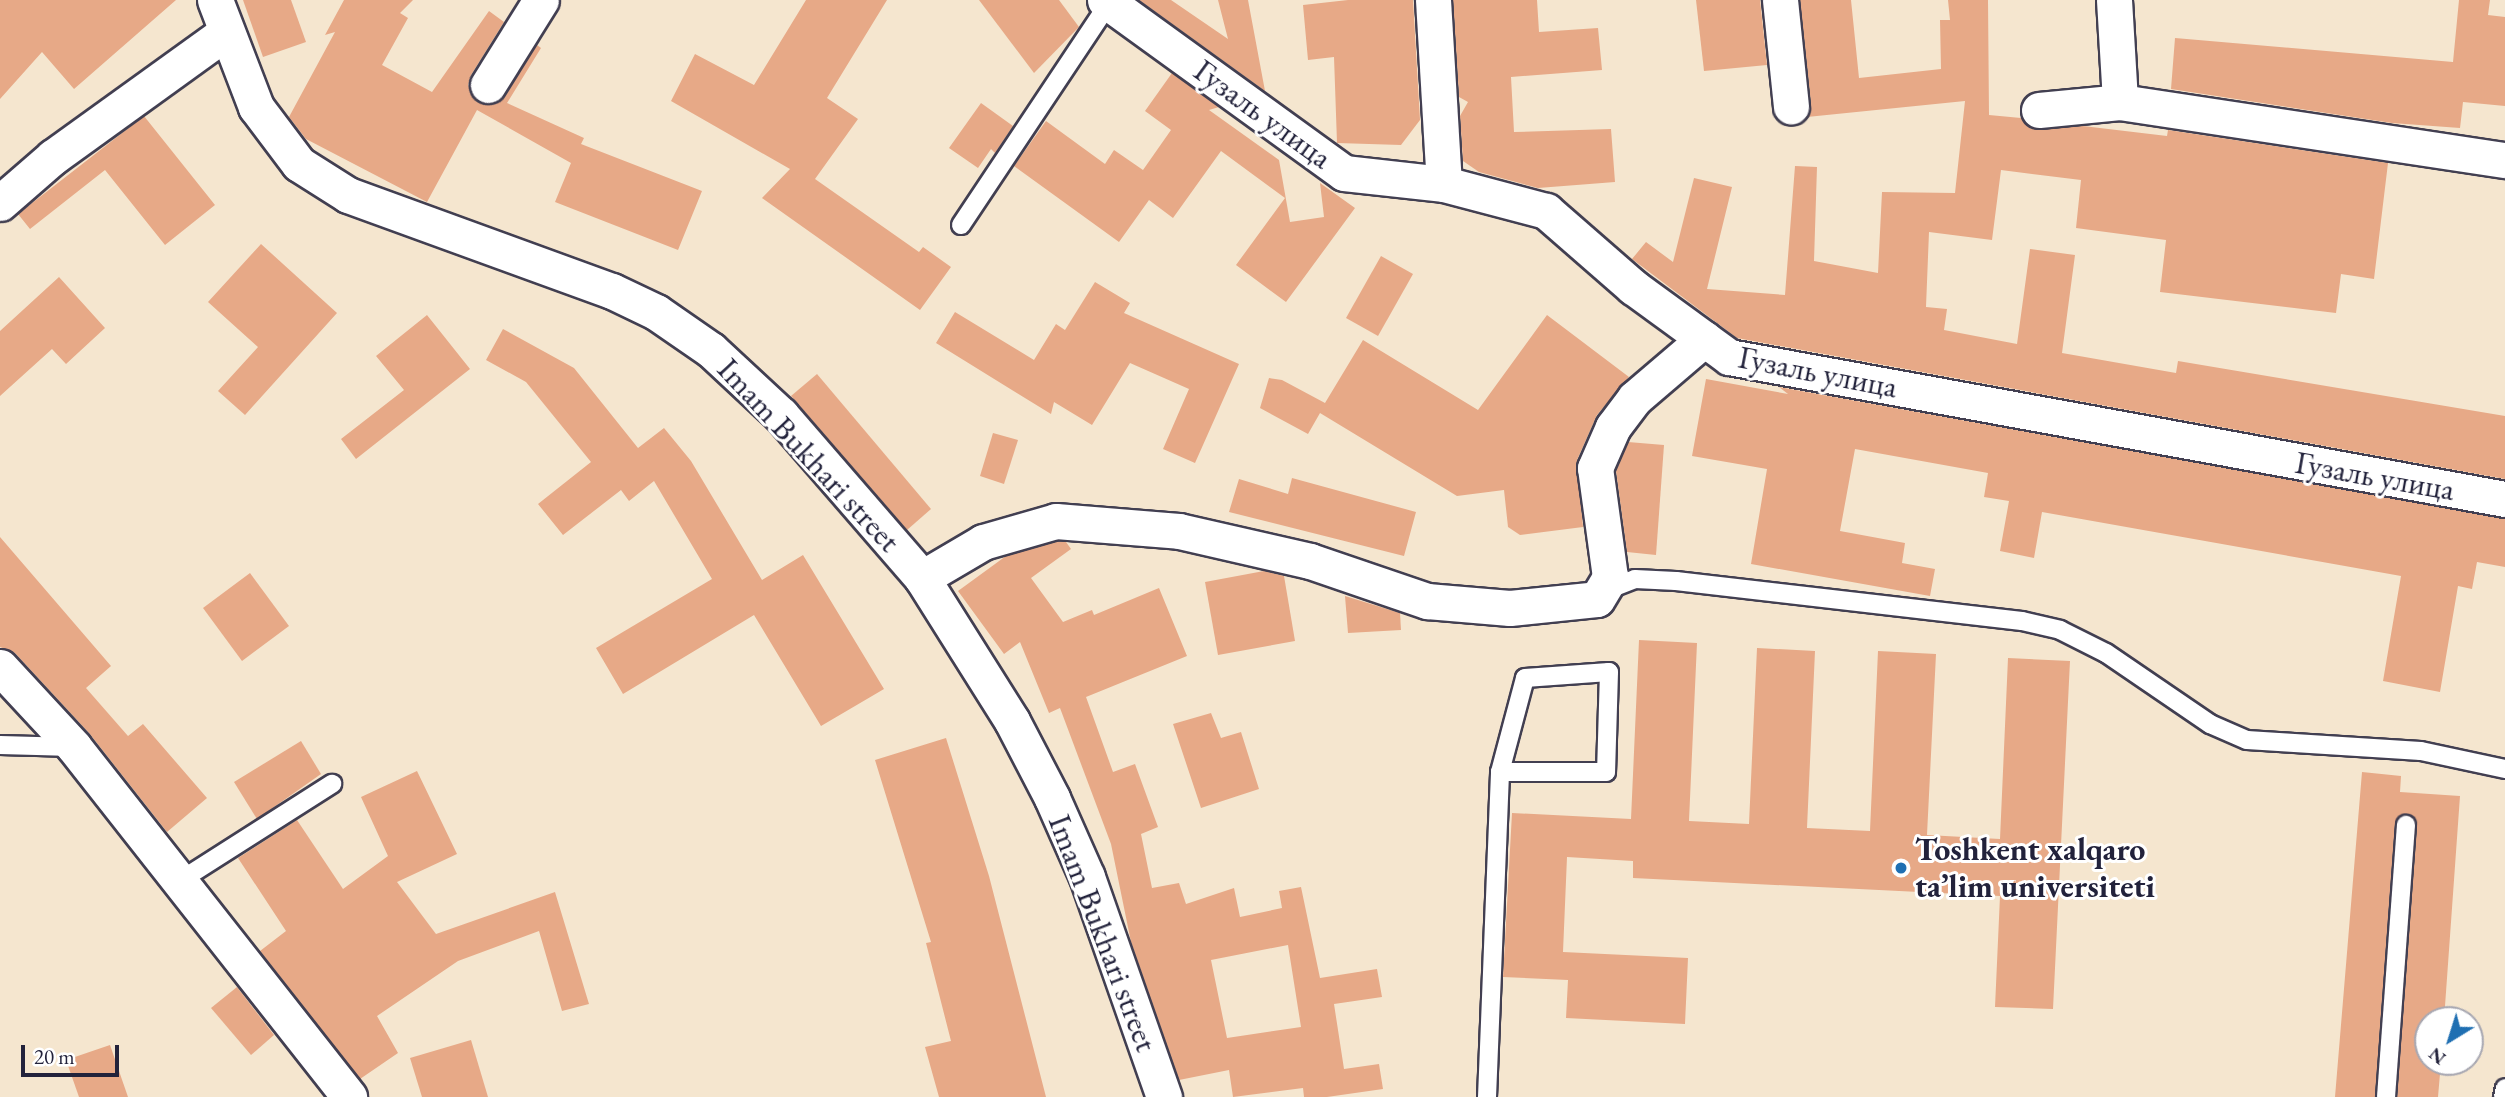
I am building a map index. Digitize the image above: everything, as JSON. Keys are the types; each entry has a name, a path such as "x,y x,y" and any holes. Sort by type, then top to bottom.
{"street":[{"name":"Imam Bukhari street","path":"215,0 256,107 299,164 348,195 612,291 680,328 781,415 922,578 1012,721 1052,798 1087,877 1164,1097"},
{"path":"488,85 541,0"},
{"path":"1433,0 1444,184"},
{"path":"1780,0 1791,106"},
{"path":"2114,0 2120,102"},
{"name":"Гузаль улица","path":"1107,2 1344,173 1444,184 1546,211 1633,287 1729,357 2505,499"},
{"path":"0,203 53,158 226,33"},
{"path":"2039,110 2120,102 2505,160"},
{"path":"922,578 983,542 1056,521 1179,531 1310,561 1427,601 1510,608 1597,599 1610,578 1595,468 1613,427 1634,398 1704,339"},
{"path":"0,667 74,747 349,1097"}],"lane":[{"path":"961,225 1107,2"},
{"path":"1601,593 1635,579 1676,580 2022,621 2060,630 2106,653 2210,724 2247,740 2420,751 2505,769"},
{"path":"1486,1097 1500,772 1525,677 1609,672 1606,772 1500,772"},
{"path":"0,745 74,747"},
{"path":"178,882 332,783"},
{"path":"2386,1097 2406,825"},
{"path":"2503,1097 2505,1088"}],"building":[{"path":"0,0 176,0 74,89 42,52 0,99"},
{"path":"243,0 291,0 306,42 263,57"},
{"path":"344,0 413,0 400,13 408,18 382,65 432,92 489,11 504,22 471,75 468,85 477,102 498,102 537,45 541,48 507,103 584,138 581,144 702,191 678,250 555,202 571,163 477,110 427,202 306,139 289,117 335,32 325,35"},
{"path":"806,0 887,0 827,98 858,119 815,179 919,252 923,247 951,267 920,310 762,198 790,169 671,101 695,54 754,85"},
{"path":"979,0 1059,0 1079,27 1034,73"},
{"path":"1139,0 1171,0 1228,39 1218,0 1248,0 1265,91"},
{"path":"1348,0 1413,0 1420,120 1401,145 1337,143 1334,57 1308,60 1303,5"},
{"path":"1453,0 1537,0 1539,32 1598,28 1602,70 1511,77 1514,132 1611,129 1615,182 1538,188 1479,172 1463,161 1460,116 1468,102 1459,97"},
{"path":"1696,0 1760,0 1767,65 1704,71"},
{"path":"1800,0 1851,0 1859,78 1941,69 1940,20 1950,20 1948,0 1988,0 1989,115 2021,118 2031,129 2083,126 2167,136 2168,130 2388,163 2374,279 2341,274 2336,313 2160,292 2166,240 2076,228 2081,180 2001,170 1992,240 1929,232 1926,307 1947,309 1944,330 2017,344 2030,249 2075,255 2062,353 2176,373 2178,361 2505,416 2505,479 1737,338 1632,259 1646,242 1673,262 1694,178 1732,187 1707,289 1785,295 1795,166 1817,167 1814,261 1878,273 1882,192 1955,193 1965,101 1807,117 1811,104"},
{"path":"2459,0 2490,0 2488,15 2505,17 2505,106 2463,102 2460,128 2392,123 2171,89 2175,38 2453,62"},
{"path":"1172,73 1219,107 1209,110 1279,160 1290,222 1324,217 1320,183 1355,208 1286,302 1236,265 1285,198 1221,151 1173,218 1149,200 1119,242 1014,166 1046,121 1105,164 1114,150 1143,170 1171,130 1145,111"},
{"path":"981,103 1013,126 995,153 991,149 978,168 949,148"},
{"path":"144,116 215,205 165,245 105,170 30,229 18,214"},
{"path":"261,244 337,313 245,415 218,391 258,347 208,302"},
{"path":"1381,256 1413,274 1378,336 1346,318"},
{"path":"59,277 105,328 66,364 52,349 0,396 0,331"},
{"path":"1095,282 1130,303 1124,313 1239,364 1195,463 1163,449 1189,389 1130,363 1092,425 1054,402 1051,414 936,343 955,312 1034,360 1056,324 1065,330"},
{"path":"427,315 470,369 356,459 341,439 404,390 376,356"},
{"path":"1547,315 1629,377 1597,415 1577,460 1583,527 1520,535 1508,527 1504,490 1457,496 1320,413 1308,434 1260,408 1269,378 1282,380 1325,403 1363,340 1478,410"},
{"path":"503,329 574,368 638,448 664,428 691,461 762,580 803,555 884,689 821,726 754,615 623,694 596,648 712,579 654,481 629,501 621,490 563,535 538,504 591,462 526,382 486,360"},
{"path":"817,374 931,509 907,530 791,396"},
{"path":"1706,379 1788,394 1779,387 2505,519 2505,567 2477,562 2472,589 2458,586 2440,692 2383,681 2401,576 2042,512 2034,558 2000,551 2009,501 1984,497 1988,473 1855,449 1840,531 1905,543 1902,563 1935,569 1930,596 1751,564 1767,469 1692,456"},
{"path":"993,433 1018,440 1004,484 980,476"},
{"path":"1628,442 1664,445 1656,555 1627,552 1616,471"},
{"path":"1292,478 1416,512 1404,556 1229,512 1239,479 1288,494"},
{"path":"0,537 111,666 86,688 128,736 143,724 207,798 167,832 89,733 15,653 0,647"},
{"path":"1058,541 1066,542 1071,549 1031,578 1063,622 1092,610 1094,615 1159,588 1187,656 1086,697 1113,772 1135,764 1158,827 1141,834 1152,888 1179,883 1186,904 1234,888 1240,917 1282,908 1279,891 1301,887 1320,978 1377,969 1382,997 1334,1004 1344,1069 1379,1064 1383,1089 1327,1097 1304,1097 1303,1088 1233,1097 1229,1070 1179,1080 1131,942 1111,844 1060,708 1049,713 1020,642 1004,654 958,591 1006,556","holes":["1288,945 1301,1027 1227,1038 1211,960"]},
{"path":"1264,571 1284,576 1295,641 1218,655 1205,582"},
{"path":"250,573 289,626 242,661 203,608"},
{"path":"1345,596 1400,613 1401,630 1348,633"},
{"path":"1639,640 1697,643 1689,821 1749,824 1757,648 1815,651 1807,828 1870,831 1878,651 1936,654 1927,835 2000,839 2008,658 2070,661 2053,1009 1995,1007 2000,896 1633,878 1633,861 1567,857 1563,952 1688,958 1685,1024 1566,1018 1568,980 1503,977 1512,813 1631,819"},
{"path":"1211,713 1221,738 1241,732 1259,789 1201,808 1173,724"},
{"path":"946,738 989,876 1046,1097 939,1097 925,1047 951,1041 926,943 931,942 875,760"},
{"path":"301,741 321,774 257,819 234,782"},
{"path":"417,771 457,854 397,882 436,934 555,892 589,1004 562,1011 539,931 458,961 377,1016 398,1053 360,1079 260,951 286,931 238,858 297,820 343,889 388,856 361,797"},
{"path":"2362,772 2401,776 2400,792 2460,796 2445,1006 2414,1006 2414,1076 2440,1076 2438,1097 2397,1097 2417,826 2406,814 2395,824 2375,1097 2335,1097"},
{"path":"237,987 274,1035 251,1055 211,1008"},
{"path":"471,1040 488,1097 422,1097 410,1058"},
{"path":"110,1045 128,1097 79,1097 66,1060"}],"place":[{"name":"Toshkent xalqaro ta’lim universiteti","path":"1901,868"}]}
